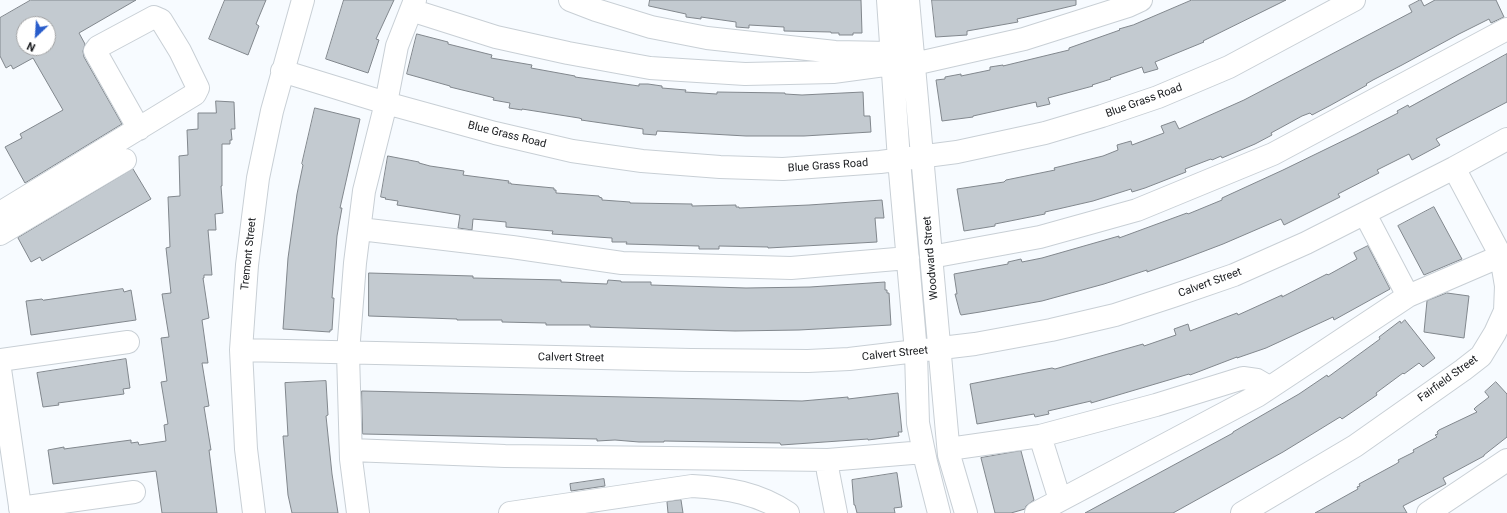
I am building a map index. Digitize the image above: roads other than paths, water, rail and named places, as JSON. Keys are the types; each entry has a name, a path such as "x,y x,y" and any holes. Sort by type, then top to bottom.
{"street":[{"name":"Tremont Street","path":"254,513 246,450 241,350 248,265 258,178 282,71 303,0"},
{"path":"570,0 596,10 651,27 707,38 891,59"},
{"path":"888,0 899,160 916,352 918,423 939,513"},
{"name":"Woodward Street","path":"908,0 949,449 958,489 966,513"},
{"path":"914,64 1024,39 1128,6 1141,0"},
{"name":"Blue Grass Road","path":"282,71 386,103 494,133 572,151 642,161 720,167 783,169 922,158 1046,133 1158,97 1229,67 1354,0"},
{"path":"358,513 351,450 348,353 355,263 364,191 386,103 397,46 413,5 496,37 568,54 650,68 745,74 833,72 891,59"},
{"path":"0,213 139,129 195,94 198,88 180,51 161,20 154,17 105,43 95,51 139,129"},
{"path":"931,257 1040,238 1137,210 1273,154 1507,29"},
{"name":"Calvert Street","path":"241,350 691,360 808,361 849,360 975,344 1051,330 1114,315 1234,275 1306,243 1365,214 1507,139"},
{"path":"0,234 125,160"},
{"name":"Fairfield Street","path":"1242,513 1355,446 1481,356 1505,311 1506,286 1501,256 1454,168"},
{"path":"1365,214 1408,296"},
{"path":"360,229 512,247 622,263 791,268 908,258"},
{"path":"1036,513 1257,396 1408,296 1501,256"},
{"path":"0,360 128,342"},
{"path":"0,369 4,428 21,511 134,492"},
{"path":"949,449 1040,436 1156,405 1243,378 1257,380 1269,387"},
{"path":"1040,436 1060,500"},
{"path":"351,450 505,456 828,460 924,452"},
{"path":"828,460 828,472 836,513"},
{"path":"1428,513 1507,460"},
{"path":"510,513 692,486 722,488 752,496 777,506 788,513"}]}
